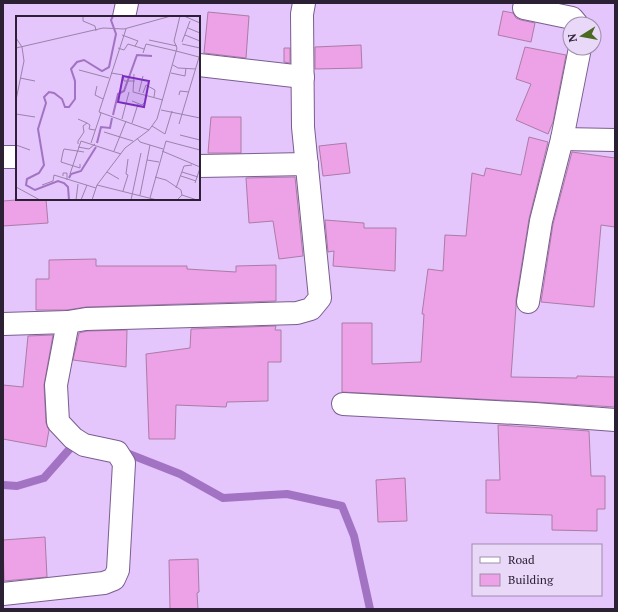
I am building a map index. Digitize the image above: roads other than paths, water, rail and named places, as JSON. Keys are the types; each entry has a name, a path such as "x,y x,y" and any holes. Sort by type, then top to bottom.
{"street":[{"path":"124,16 127,3"},
{"path":"3,324 68,322 86,319 297,313 311,309 320,298 303,127 302,14 304,3"},
{"path":"524,8 562,16"},
{"path":"528,302 541,221 562,139 578,56"},
{"path":"200,65 303,77"},
{"path":"562,139 615,140"},
{"path":"3,157 16,157"},
{"path":"200,166 307,164"},
{"path":"3,594 104,583 114,579 118,570 124,462 117,452 84,445 72,438 58,422 56,385 68,322"},
{"path":"343,404 535,414 615,420"}],"waterway":[{"path":"3,485 17,486 44,478 74,444 78,443"},
{"path":"124,452 180,474 223,498 287,494 342,506 354,536 370,609"}]}
